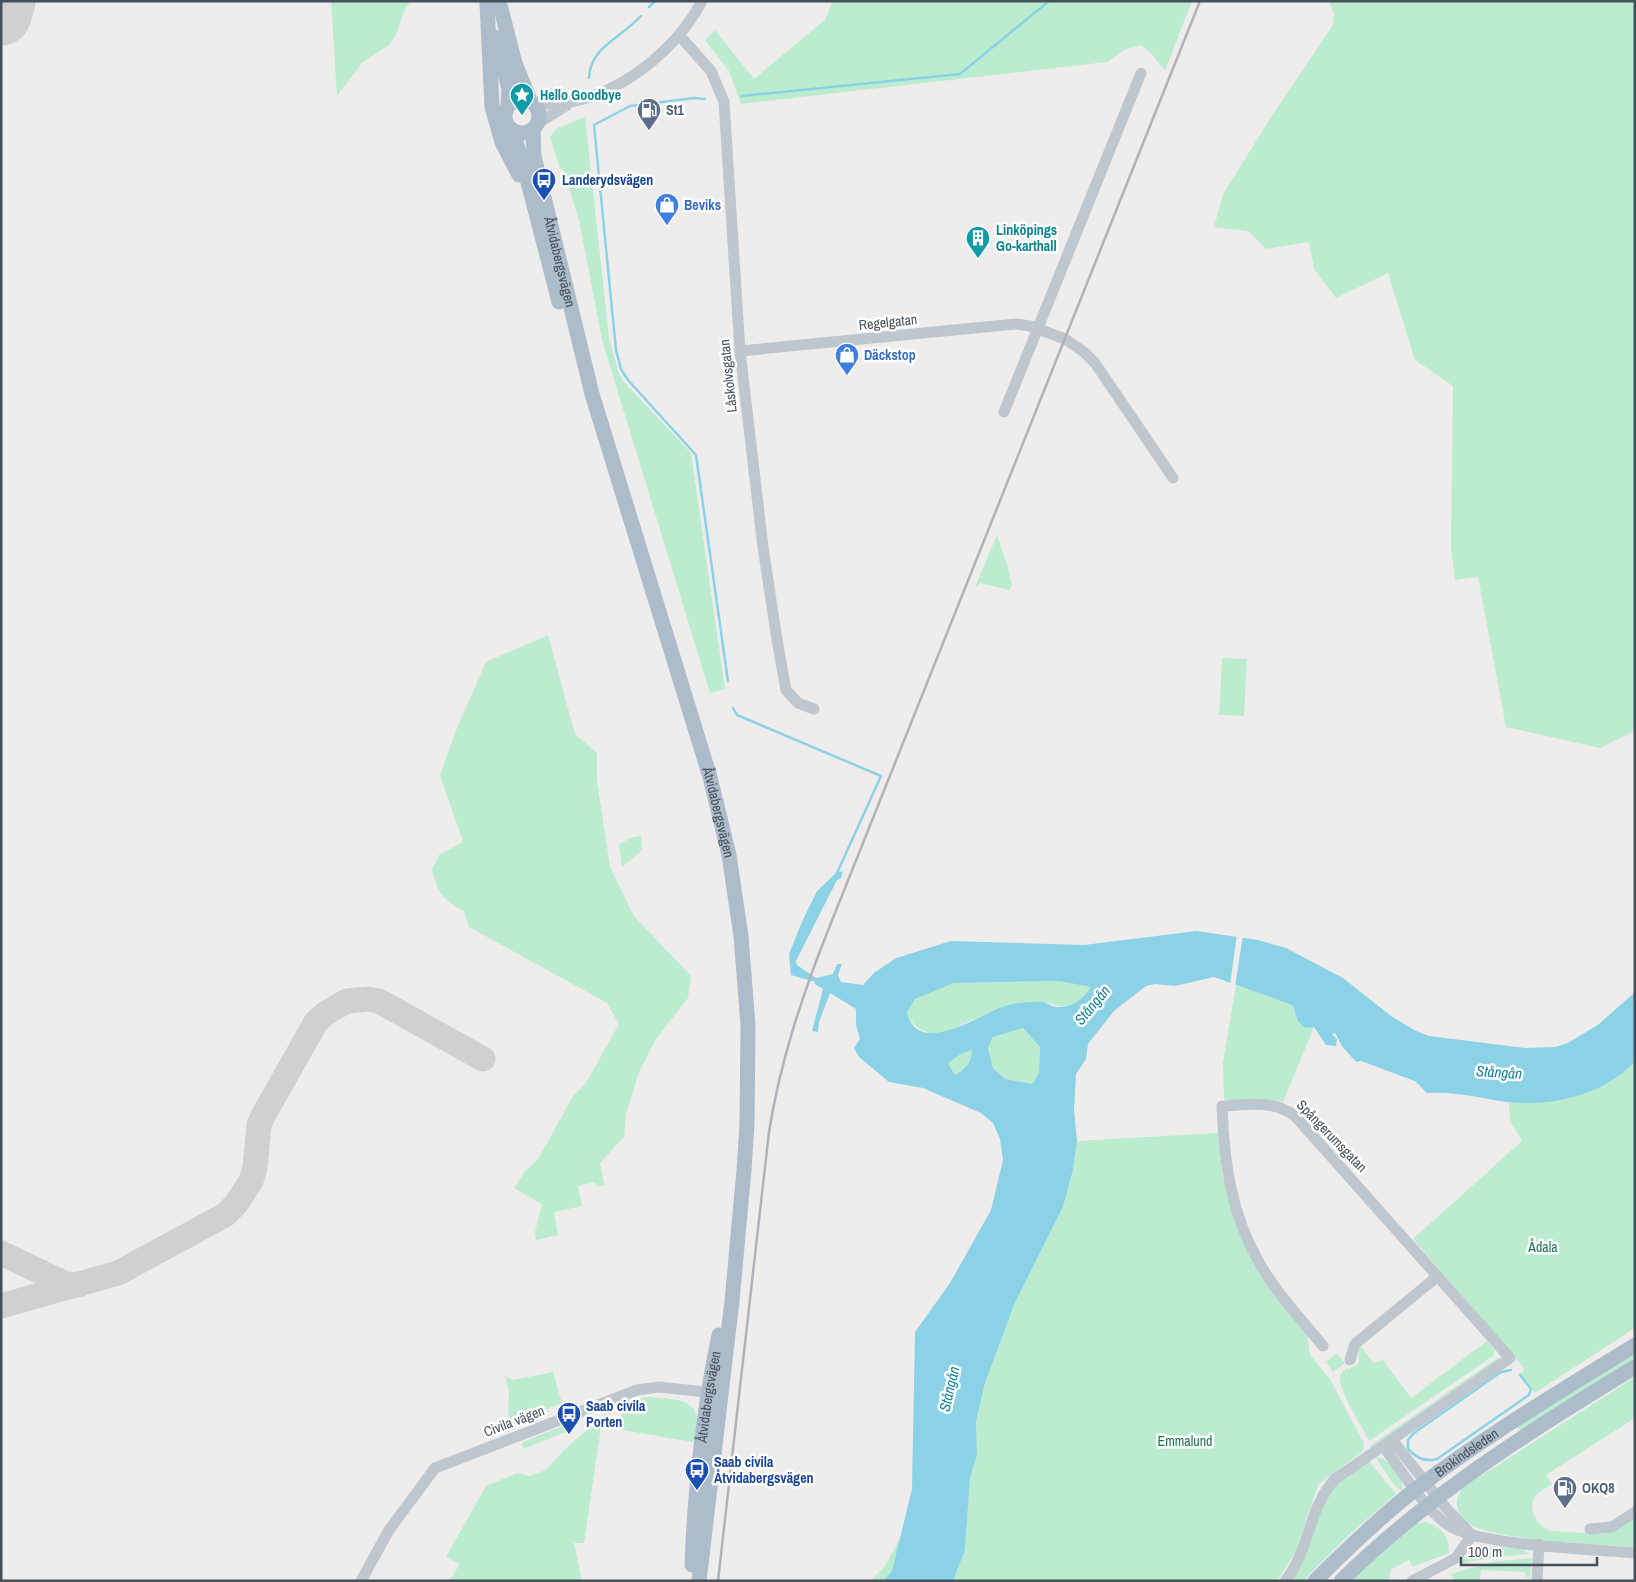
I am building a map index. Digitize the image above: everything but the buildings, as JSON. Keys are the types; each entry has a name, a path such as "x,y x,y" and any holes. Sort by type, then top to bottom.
{"main road":[{"path":"491,2 515,63 539,114 535,127 521,133 512,130 505,119 509,89 491,2"},
{"name":"Åtvidabergsvägen","path":"491,2 490,95 494,119 535,213"},
{"path":"508,106 517,99 532,101"},
{"name":"Åtvidabergsvägen","path":"535,127 534,156 592,394 710,777 729,855 736,895 744,976 748,1064 744,1170 736,1245 715,1393 697,1491 691,1581"},
{"name":"Åtvidabergsvägen","path":"512,130 523,163 577,364 592,394"},
{"name":"Brokindsleden","path":"1315,1581 1356,1540 1421,1485 1520,1416 1635,1345"},
{"name":"Brokindsleden","path":"1341,1581 1366,1556 1455,1483 1542,1423 1635,1367"},
{"name":"Åtvidabergsvägen","path":"699,1581 715,1393"}],"street":[{"path":"535,127 560,108 625,80 647,66 680,36 702,1"},
{"name":"Låskolvsgatan","path":"680,36 711,71 724,102 740,352 763,547 783,679 791,698 814,709"},
{"path":"1004,412 1141,73"},
{"path":"532,101 549,104 580,98"},
{"name":"Regelgatan","path":"740,352 1016,324 1038,328 1075,345 1095,363 1173,478"},
{"name":"Spångerumsgatan","path":"1285,1581 1300,1556 1319,1500 1335,1478 1510,1358 1302,1123 1286,1108 1271,1104 1222,1106 1227,1174 1244,1234 1260,1265 1323,1346"},
{"path":"1350,1360 1355,1344 1438,1276"},
{"name":"Civila vägen","path":"361,1581 389,1530 435,1468 637,1390 659,1387 715,1393"},
{"path":"1388,1443 1450,1526 1472,1535 1539,1544 1635,1553"},
{"path":"1455,1483 1451,1500 1457,1519"},
{"path":"1432,1500 1457,1519 1472,1535"},
{"path":"1590,1529 1612,1527 1635,1512"},
{"path":"1412,1581 1456,1558 1472,1535"},
{"path":"1537,1581 1539,1544"}],"green space":[{"path":"331,1 411,1 404,11 396,35 389,45 363,62 337,96"},
{"path":"833,1 1192,1 1165,71 1151,53 1141,45 1124,50 1107,62 741,104 729,71 705,40 715,30 754,79 825,20"},
{"path":"1329,1 1635,1 1635,731 1600,748 1506,727 1478,577 1455,580 1451,547 1453,386 1415,360 1388,273 1336,298 1314,269 1309,242 1266,249 1248,231 1214,227 1223,194 1273,114 1333,25 1334,14"},
{"path":"585,117 609,338 618,371 623,381 690,452 692,460 725,689 710,693 602,340 579,220 563,169 560,169 550,137 556,129"},
{"path":"997,535 1008,567 1012,586 1009,590 980,583 975,587"},
{"path":"548,635 575,734 597,753 597,781 610,867 634,916 691,976 688,998 656,1039 638,1075 626,1114 624,1137 600,1163 604,1185 598,1187 594,1182 578,1186 582,1206 554,1212 558,1235 536,1240 535,1232 542,1204 514,1188 525,1171 538,1159 573,1096 586,1083 619,1024 607,1003 469,927 464,911 446,899 439,890 432,869 439,855 463,842 440,775 457,728 486,662"},
{"path":"1222,658 1247,659 1244,716 1219,715"},
{"path":"641,836 642,850 622,867 619,844 633,837"},
{"path":"1059,981 1091,987 1081,1000 1068,1006 1042,1002 1026,1005 973,1019 949,1031 939,1033 923,1031 915,1025 907,1012 914,999 954,983"},
{"path":"1236,985 1292,1005 1294,1013 1314,1027 1283,1102 1274,1100 1224,1100 1223,1062"},
{"path":"1023,1028 1040,1047 1039,1072 1033,1084 1005,1079 993,1068 988,1048 993,1037"},
{"path":"972,1050 971,1058 967,1065 955,1075 948,1063 961,1054"},
{"name":"Ådala","path":"1635,1062 1635,1328 1535,1393 1520,1374 1525,1369 1413,1239 1522,1141 1510,1121 1509,1102 1560,1099 1592,1090 1622,1074"},
{"name":"Emmalund","path":"1218,1133 1222,1174 1234,1219 1307,1332 1310,1355 1330,1379 1364,1443 1363,1451 1318,1485 1295,1553 1277,1581 953,1581 965,1550 970,1478 977,1455 976,1421 985,1383 1014,1305 1063,1207 1073,1170 1077,1141"},
{"path":"1487,1341 1495,1351 1493,1356 1369,1441 1346,1399 1340,1382 1340,1376 1347,1367 1349,1369 1359,1363 1359,1344 1374,1363 1383,1360 1411,1398"},
{"path":"1337,1353 1345,1363 1333,1372 1326,1362"},
{"path":"1635,1353 1635,1359 1521,1431 1517,1426"},
{"path":"1499,1357 1497,1361 1371,1447 1371,1445"},
{"path":"553,1372 562,1403 510,1423 508,1420 509,1391 505,1376 513,1380"},
{"path":"1635,1377 1635,1418 1546,1475 1552,1484 1541,1490 1534,1498 1532,1509 1540,1524 1550,1531 1605,1534 1635,1519 1635,1547 1524,1538 1483,1530 1464,1519 1458,1510 1457,1503 1462,1488"},
{"path":"649,1397 681,1401 689,1404 694,1409 697,1417 693,1442 617,1429 625,1401"},
{"path":"611,1408 608,1427 601,1427 584,1543 574,1543 582,1581 449,1581 460,1564 446,1557 486,1486 517,1473 530,1476 546,1470 563,1451"},
{"path":"562,1426 567,1427 565,1432 526,1448 522,1447 523,1442"},
{"path":"1375,1457 1385,1460 1398,1474 1401,1480 1402,1491 1395,1486"},
{"path":"1369,1461 1396,1494 1350,1534 1303,1581 1290,1581 1323,1501 1339,1482"},
{"path":"1425,1522 1440,1529 1448,1541 1449,1553 1413,1567 1409,1560 1391,1569 1389,1581 1350,1581 1413,1524"},
{"path":"901,1536 892,1571 883,1581 869,1581 884,1568"},
{"path":"1481,1546 1523,1549 1529,1554 1495,1557 1459,1564 1473,1549"},
{"path":"1532,1558 1530,1578 1525,1577 1525,1572 1481,1570 1480,1581 1454,1581 1451,1574 1491,1562"}],"water":[{"name":"Stångån","path":"838,871 843,872 841,878 837,880 796,961 797,965 816,978 833,974 837,964 842,964 838,975 841,982 863,985 874,973 896,958 951,941 1084,945 1197,931 1258,940 1286,948 1343,978 1391,1016 1416,1031 1429,1036 1525,1048 1555,1047 1568,1043 1599,1024 1635,992 1635,1062 1608,1083 1576,1096 1559,1100 1524,1103 1457,1094 1427,1093 1415,1081 1361,1061 1356,1062 1342,1046 1335,1033 1332,1034 1337,1039 1336,1046 1326,1045 1314,1027 1305,1028 1298,1021 1292,1005 1214,977 1175,986 1155,984 1146,986 1114,1011 1088,1044 1086,1059 1076,1074 1074,1110 1077,1141 1073,1170 1063,1207 1014,1305 985,1383 976,1421 977,1455 970,1478 965,1550 953,1581 883,1581 892,1571 912,1489 915,1332 950,1283 991,1210 1003,1160 1000,1139 993,1123 981,1113 923,1088 889,1082 859,1057 854,1048 860,1039 856,1025 856,1009 830,993 819,1022 818,1032 812,1031 823,989 815,984 815,982 791,975 789,954 817,891","holes":["1059,981 1091,987 1081,999 1068,1006 1055,1007 1039,1002 1014,1004 994,1010 951,1030 936,1033 923,1032 913,1026 907,1012 915,999 954,983","1023,1028 1040,1047 1039,1072 1033,1084 1005,1079 993,1068 988,1048 993,1037","972,1050 971,1058 967,1065 955,1075 948,1063 961,1054"]}],"pier":[{"path":"1237,934 1243,935 1235,987 1230,985"}],"waterway":[{"path":"649,7 655,1"},
{"path":"742,96 960,74 1049,1"},
{"path":"589,78 595,58 608,44 641,16"},
{"path":"705,99 694,98 630,106 594,125 616,350 621,369 628,380 696,455 728,681"},
{"path":"733,708 737,715 881,776 837,873"},
{"path":"1511,1370 1501,1372 1414,1433 1408,1440 1408,1449 1421,1459 1437,1459 1529,1395 1531,1389 1520,1375"}],"taxiway":[{"path":"1,1306 118,1273 225,1215 236,1204 251,1181 255,1168 259,1125 316,1022 326,1013 347,1001 369,999 379,1001 483,1059"},
{"path":"1,1253 66,1284 79,1285"}],"runway":[{"path":"1,15 5,1"}],"railway":[{"path":"718,1581 769,1132 779,1081 792,1031 827,933 1200,1"}],"place":[{"name":"Hello Goodbye","path":"522,116"},
{"name":"St1","path":"649,131"},
{"name":"Landerydsvägen","path":"544,201"},
{"name":"Beviks","path":"667,226"},
{"name":"Linköpings Go-karthall","path":"978,259"},
{"name":"Däckstop","path":"847,376"},
{"name":"Saab civila Porten","path":"569,1435"},
{"name":"Saab civila Åtvidabergsvägen","path":"697,1491"},
{"name":"OKQ8","path":"1565,1509"}]}
